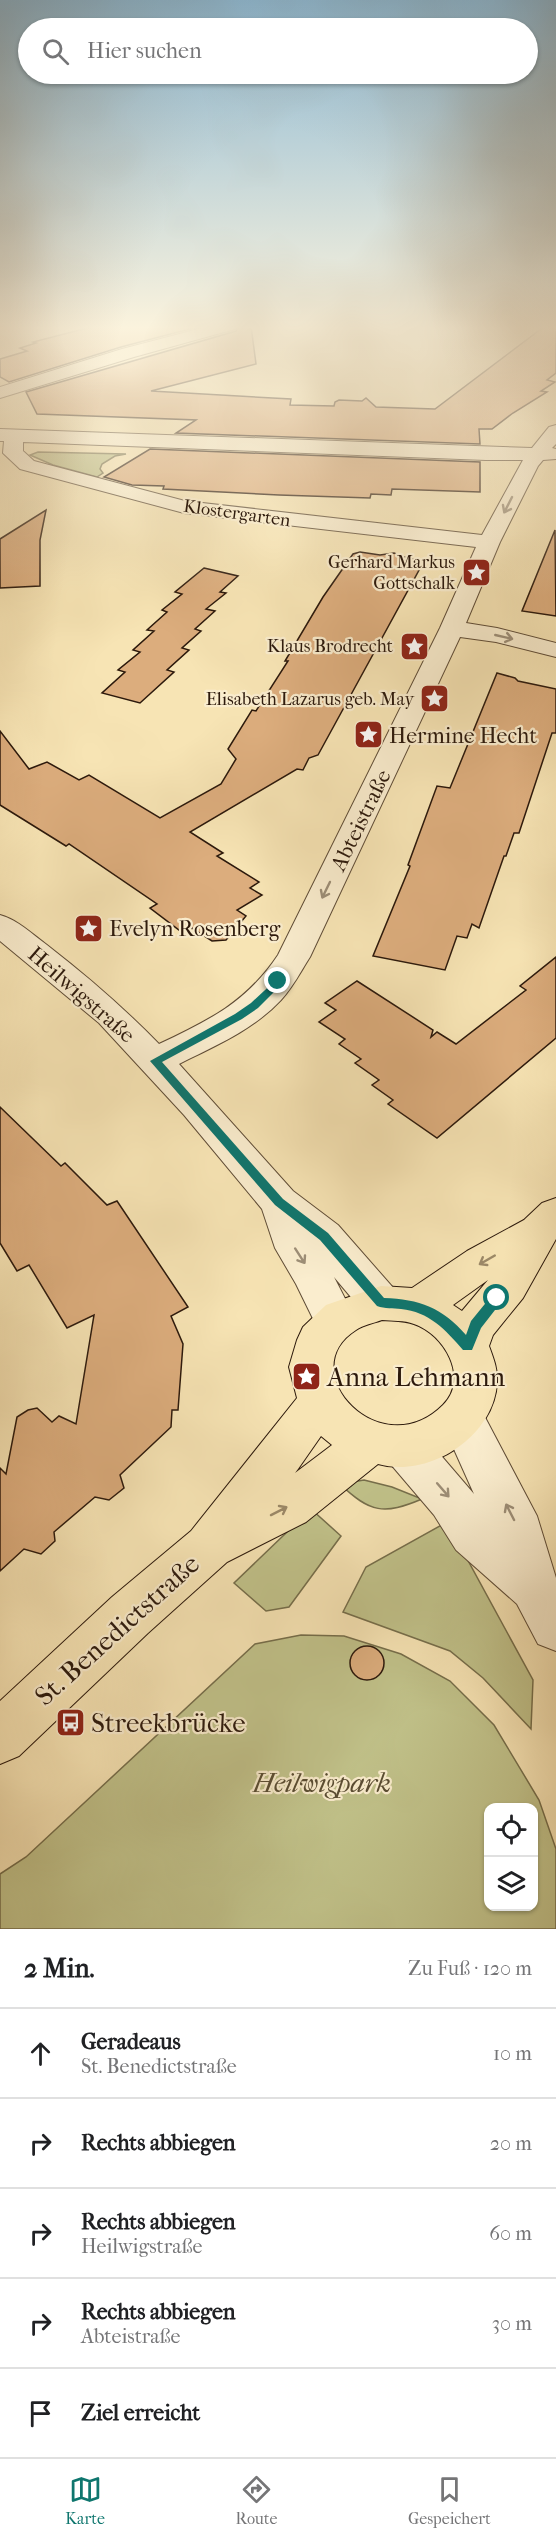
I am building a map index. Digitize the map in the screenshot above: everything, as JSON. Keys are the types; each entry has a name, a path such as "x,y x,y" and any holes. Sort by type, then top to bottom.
{"main road":[{"path":"400,1305 447,1322 468,1346 476,1369 476,1385 472,1400 462,1418 449,1430 421,1443 387,1444 339,1425 319,1402 311,1376 312,1360 323,1332 335,1320 358,1308 400,1305 481,1263 547,1223"},
{"path":"468,1346 476,1325 508,1286 547,1223"},
{"name":"St. Benedictstraße","path":"0,1737 130,1615 208,1547 282,1454 319,1402"},
{"name":"St. Benedictstraße","path":"208,1547 289,1506 387,1444"}],"street":[{"name":"Abteistraße","path":"155,1061 238,1017 255,1005 278,981 294,957 452,628 489,542 529,465 547,454 556,431"},
{"path":"8,438 547,454"},
{"name":"Klostergarten","path":"8,438 13,453 27,465 160,502 236,514 489,542"},
{"path":"452,628 496,635 556,650"},
{"name":"Heilwigstraße","path":"0,925 111,1016 197,1106 279,1202 324,1236 400,1305"},
{"name":"Heilwigstraße","path":"279,1202 295,1248 312,1274 335,1320"},
{"path":"462,1418 492,1481 513,1516 545,1607"},
{"path":"387,1444 451,1499 473,1534 545,1607"}],"green space":[{"path":"38,452 126,454 115,456 102,464 100,469 103,473 97,477 53,465 30,455"},
{"path":"364,1480 392,1487 422,1499 397,1507 378,1508 360,1501 340,1484"},
{"path":"311,1509 341,1536 289,1607 266,1611 234,1583"},
{"path":"447,1522 533,1680 531,1729 483,1678 450,1651 343,1612 366,1567"},
{"name":"Heilwigpark","path":"301,1635 344,1636 401,1654 450,1681 494,1725 539,1800 556,1849 556,1929 0,1929 0,1874 26,1857 255,1644"}],"building":[{"path":"91,416 509,416 492,429 479,429 480,444 176,433 196,420"},
{"path":"150,449 480,462 480,492 392,489 391,495 371,494 370,498 279,495 163,489 164,486 132,485 104,477"},
{"path":"46,510 40,540 40,586 0,588 0,539"},
{"path":"555,530 556,616 522,611"},
{"path":"360,552 380,555 394,553 424,561 318,755 309,758 303,770 297,769 190,832 223,853 217,856 259,882 250,888 262,895 237,910 246,916 226,940 212,941 192,928 183,933 150,908 157,904 69,844 66,846 0,805 0,731 29,769 47,762 79,780 89,775 160,818 221,784 236,759 228,749 252,710 256,711 288,661 285,661 323,597 353,554"},
{"path":"204,568 238,576 220,592 226,593 206,609 215,611 195,629 201,631 182,648 189,650 167,670 174,672 140,703 102,693 125,672 118,670 140,652 133,650 154,631 147,630 167,612 162,610 182,594 175,592"},
{"path":"497,673 518,681 556,689 556,733 552,733 519,833 514,833 506,856 504,856 479,928 472,924 467,938 457,936 445,970 373,956 410,866 408,865 437,786 450,788"},
{"path":"556,957 556,1038 437,1138 388,1104 393,1100 372,1085 379,1080 355,1063 361,1059 339,1044 345,1039 319,1022 336,1010 325,1003 357,981 433,1030 431,1037 437,1032 456,1044 526,990 520,986"},
{"path":"0,1107 61,1166 65,1163 107,1205 117,1201 188,1307 171,1316 183,1344 178,1410 172,1410 171,1427 120,1475 124,1488 109,1500 95,1497 54,1532 55,1541 41,1554 24,1549 0,1571 0,1468 6,1474 17,1417 28,1410 37,1408 52,1422 59,1416 76,1424 94,1315 67,1328 29,1265 17,1271 0,1243"},
{"path":"367,1646 379,1651 384,1663 379,1675 367,1680 355,1675 350,1663 355,1651"}],"place":[{"name":"Gerhard Markus Gottschalk","path":"476,572"},
{"name":"Klaus Brodrecht","path":"414,646"},
{"name":"Elisabeth Lazarus geb. May","path":"435,699"},
{"name":"Hermine Hecht","path":"368,735"},
{"name":"Evelyn Rosenberg","path":"88,928"},
{"name":"Anna Lehmann","path":"306,1377"},
{"name":"Streekbrücke","path":"70,1723"}],"route":[{"path":"278,981 255,1005 238,1017 155,1061 197,1106 279,1202 324,1236 381,1303 418,1307 434,1313 447,1322 468,1346 476,1325 497,1298"}]}
